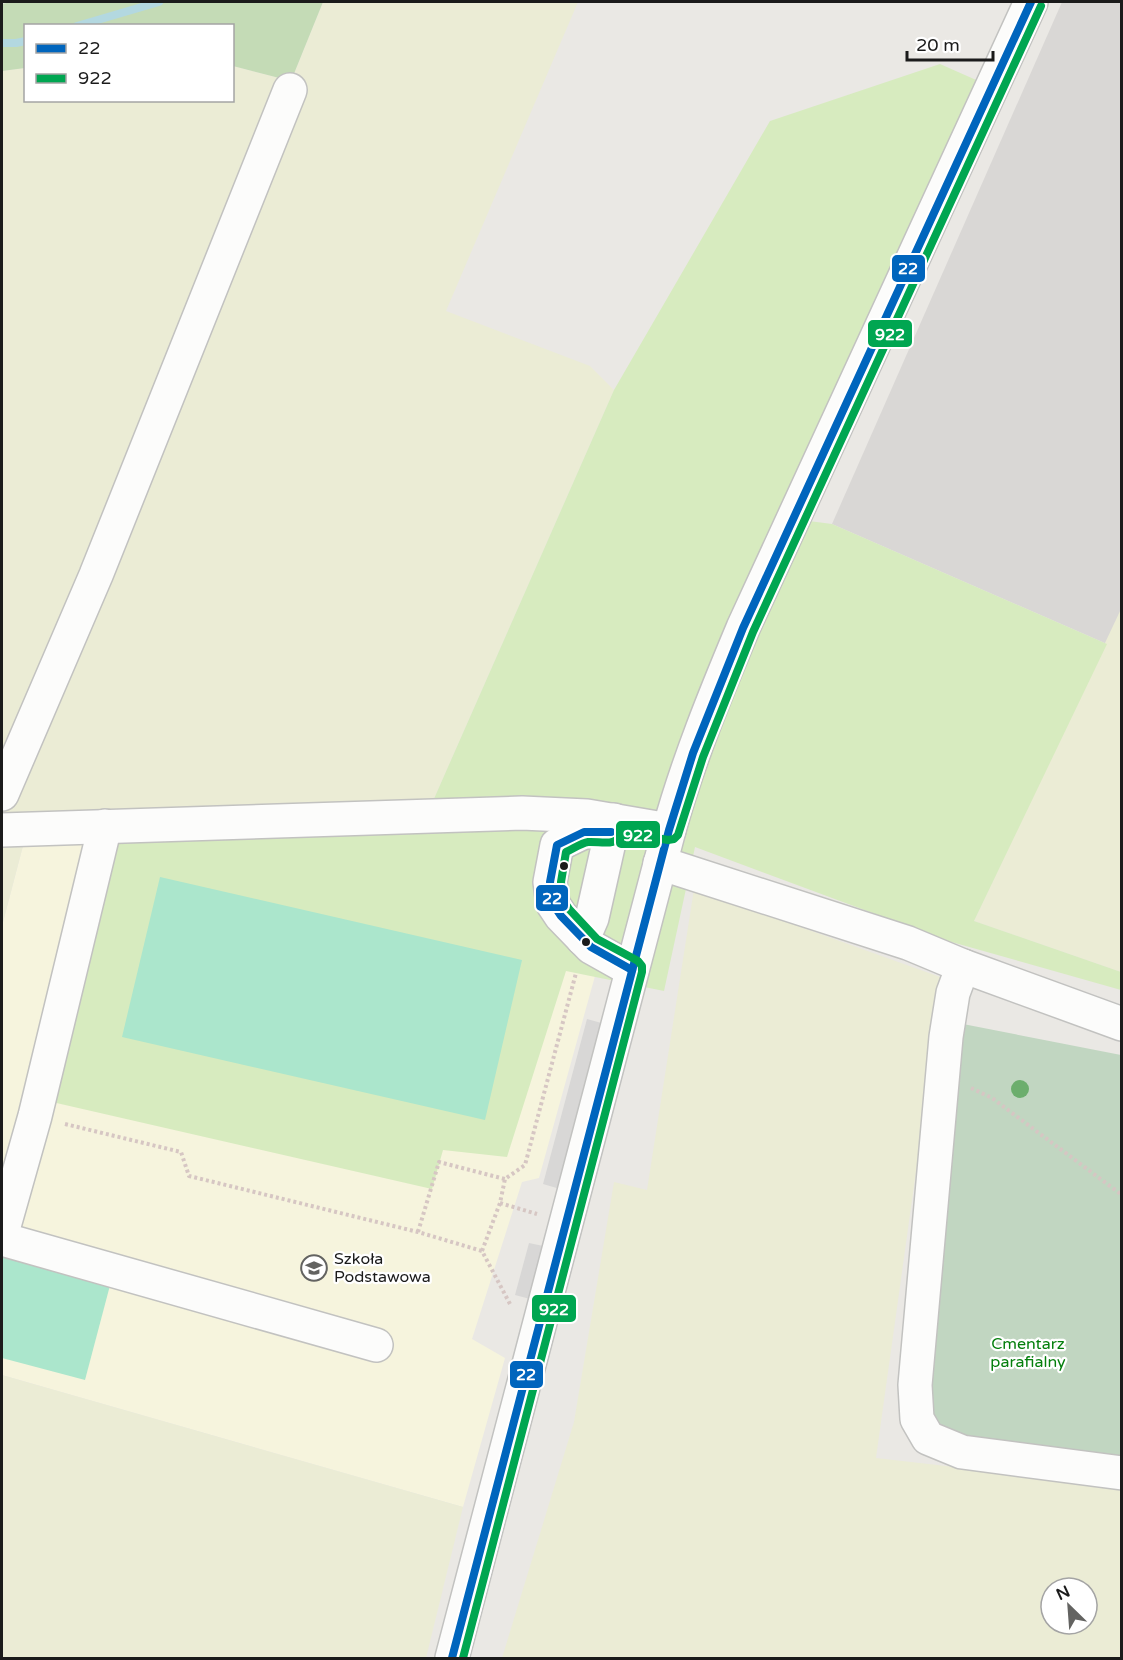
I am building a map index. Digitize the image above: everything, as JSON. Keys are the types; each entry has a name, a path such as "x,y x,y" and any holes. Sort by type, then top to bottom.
{"street":[{"path":"452,1659 660,863 686,772 743,628 1031,2"},
{"path":"2,794 96,575 290,90"},
{"path":"2,831 522,813 560,814 612,826 669,830"},
{"path":"2,1233 35,1116 105,826"},
{"path":"612,826 584,832 558,845 550,882 554,904 582,939 591,947 632,970"},
{"path":"582,939 592,918 612,826"},
{"path":"660,863 908,943 963,966 1122,1023"},
{"path":"963,966 953,993 945,1037 915,1385 917,1419 928,1438 962,1452 1122,1473"},
{"path":"2,1239 376,1345"}],"path":[{"path":"992,1098 1122,1195"},
{"path":"35,1116 181,1152 189,1176 418,1232 482,1251"},
{"path":"418,1232 439,1162 505,1179"},
{"path":"500,1203 566,1222"}],"shaded area":[{"path":"1062,2 1121,2 1122,610 1107,644 832,524"},
{"path":"119,838 595,976 539,1178 522,1182 472,1339 505,1358 463,1507 2,1375 2,926 24,842"},
{"path":"587,1019 605,1024 560,1189 543,1184"},
{"path":"529,1243 548,1247 534,1300 515,1295"}],"green space":[{"path":"11,2 323,2 291,81 234,66 234,24 24,24 24,68 2,71 2,4"},
{"path":"323,2 578,2 446,311 590,366 614,390 433,801 24,842 2,926 2,71 24,68 24,102 234,102 234,66 291,81"},
{"path":"940,64 1001,91 809,521 832,524 1107,644 974,921 1121,972 1121,990 948,941 695,847 664,991 566,971 507,1157 443,1150 432,1189 39,1099 107,815 433,801 614,390 770,121"},
{"path":"1121,609 1121,972 974,921"},
{"path":"160,877 522,960 485,1120 122,1037"},
{"path":"694,889 943,978 876,1458 1121,1486 1121,1658 502,1658 574,1422 614,1182 647,1190"},
{"name":"Cmentarz parafialny","path":"963,1024 1121,1055 1121,1461 952,1439 931,1421 930,1404"},
{"path":"2,1244 113,1274 85,1380 2,1358"},
{"path":"2,1375 463,1507 426,1658 2,1658"}],"waterway":[{"path":"84,24 159,2"},
{"path":"2,43 24,41"}],"transit line":[{"name":"22","path":"452,1658 669,830 693,753 743,628 1031,2"},
{"name":"922","path":"463,1658 642,972 642,966 638,961 597,939 563,900 561,882 566,852 588,842 612,842 620,837 622,832 668,840 678,835 703,757 753,632 1041,6"},
{"name":"22","path":"611,832 584,832 557,845 550,882 553,904 561,916 591,947 632,970"}],"place":[{"name":"Szkoła Podstawowa","path":"314,1268"}]}
